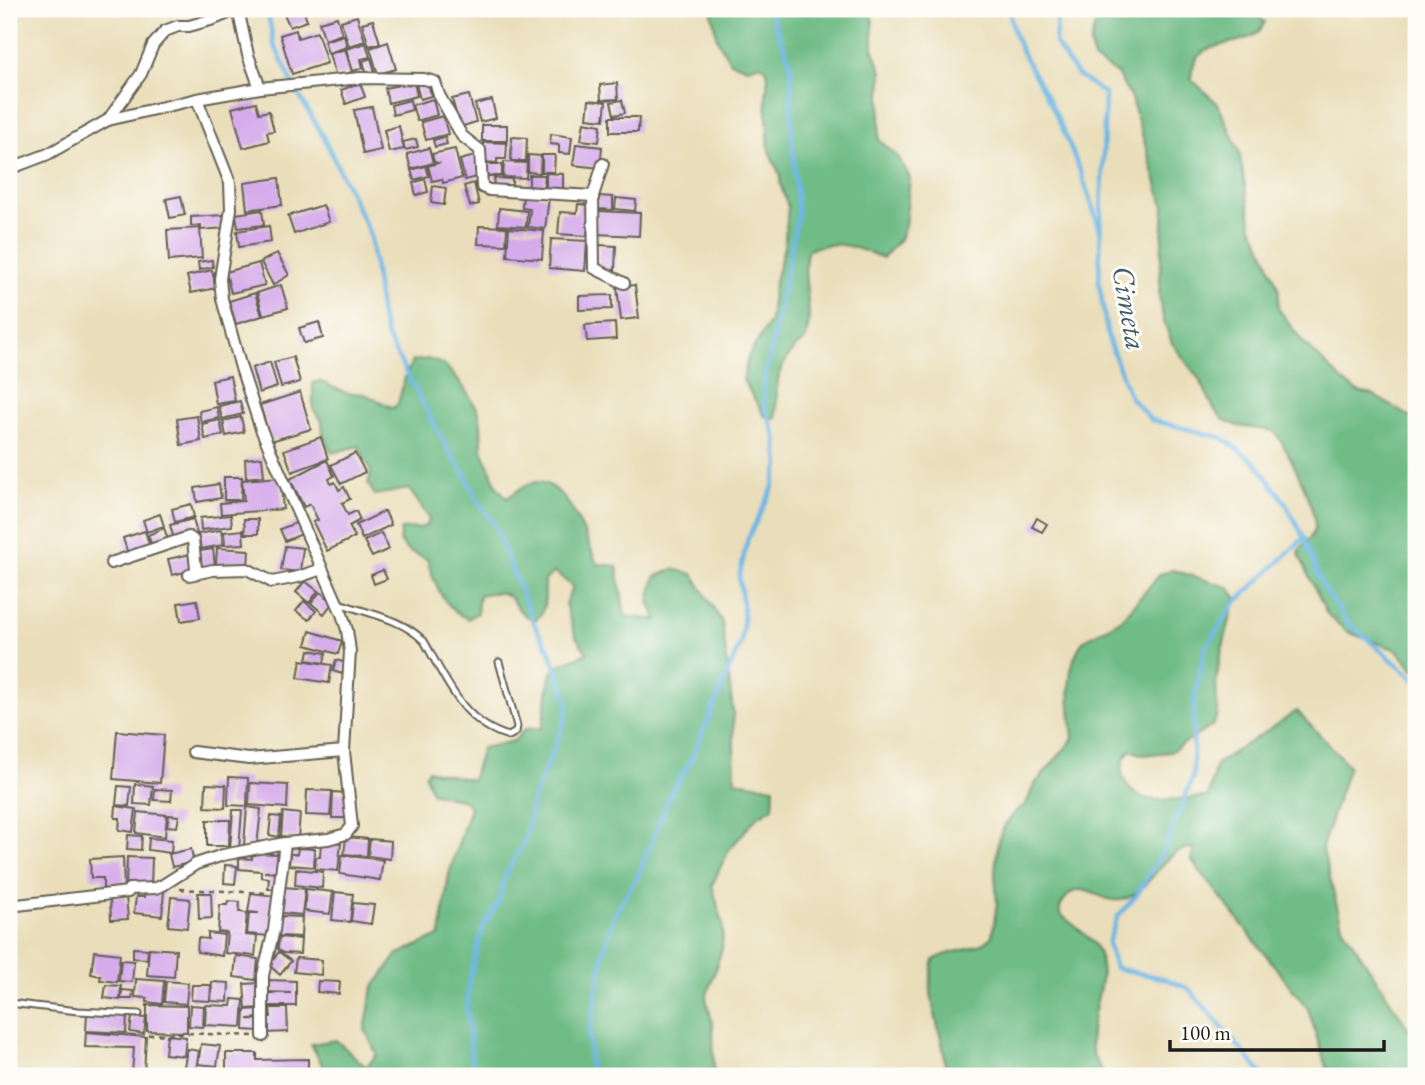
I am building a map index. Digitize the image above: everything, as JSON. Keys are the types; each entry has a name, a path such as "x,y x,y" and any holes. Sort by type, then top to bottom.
{"street":[{"path":"108,120 141,74 153,45 165,31 214,19 238,9 248,55 260,88"},
{"path":"9,169 48,154 108,120 197,99 260,88 360,78 431,80 435,82 439,95 462,136 480,150 482,187 497,191 593,196"},
{"path":"9,906 96,897 163,885 196,864 223,855 285,843 328,839 351,830 344,751 350,651 347,630 261,429 222,299 220,279 231,209 230,183 197,99"},
{"path":"603,164 593,196 592,257 594,268 624,283"},
{"path":"111,563 190,537 196,569 194,574 247,569 272,582 322,569"},
{"path":"193,752 249,759 344,751"},
{"path":"263,1036 263,975 274,930 285,843"}],"lane":[{"path":"336,602 395,620 417,634 424,641 458,702 494,732 509,736 516,732 517,726 499,662"},
{"path":"9,1003 78,1011 139,1014"}],"path":[{"path":"163,885 167,888 278,894"},
{"path":"148,1035 187,1033 263,1036"}],"green space":[{"path":"711,9 869,9 873,22 873,48 882,72 879,140 899,158 910,178 905,226 900,239 883,258 836,244 807,251 805,272 809,313 806,337 781,369 777,387 776,418 769,420 743,380 748,357 770,321 773,289 784,247 788,207 780,183 781,177 769,151 766,68 761,64 748,68 730,62 717,39"},
{"path":"1128,9 1247,9 1265,22 1258,33 1252,36 1204,52 1193,66 1191,79 1218,104 1239,151 1252,226 1279,290 1278,308 1302,341 1346,384 1358,392 1373,395 1412,418 1416,417 1416,672 1397,650 1347,632 1327,614 1300,557 1299,550 1314,531 1314,518 1306,492 1286,450 1274,431 1238,426 1224,420 1214,409 1201,382 1172,343 1164,322 1159,296 1164,207 1131,98 1117,74 1094,59 1090,45 1095,25"},
{"path":"428,359 444,364 478,410 482,449 497,487 507,498 531,483 543,483 555,489 565,499 581,526 597,564 617,566 625,616 657,620 649,602 655,577 673,569 693,574 722,622 733,711 735,781 774,787 773,807 756,818 728,851 712,885 723,925 722,949 706,998 713,1025 714,1076 328,1076 311,1044 336,1040 366,1067 377,1055 365,1029 373,988 398,954 440,936 449,874 470,807 464,800 432,793 425,775 428,770 472,780 482,748 514,741 525,729 542,728 550,676 557,666 587,653 575,635 565,604 573,587 555,572 545,580 543,608 534,620 502,593 479,595 477,613 468,619 452,609 441,594 427,559 408,551 399,541 401,529 421,528 427,525 429,518 409,489 375,495 368,484 371,472 359,446 332,453 323,435 322,421 313,409 313,383 319,381 346,393 365,394 393,408 398,404 405,377 413,361"},
{"path":"1173,570 1228,587 1236,597 1219,662 1216,685 1218,714 1212,726 1170,752 1143,755 1131,750 1123,762 1123,776 1129,788 1148,799 1208,797 1216,764 1297,711 1349,766 1322,847 1342,926 1406,1025 1416,1036 1416,1076 1329,1076 1308,1009 1191,859 1194,848 1174,854 1143,887 1125,899 1109,899 1078,890 1071,892 1061,906 1060,914 1093,943 1101,963 1091,1046 1096,1061 1108,1076 947,1076 931,991 934,960 979,945 992,936 997,903 995,873 998,840 1015,812 1026,804 1035,784 1073,739 1070,676 1083,641 1122,619 1160,574"}],"building":[{"path":"303,9 307,21 290,27 284,14"},
{"path":"357,16 365,41 349,46 341,21"},
{"path":"337,17 342,34 325,40 319,22"},
{"path":"373,20 380,43 369,46 362,23"},
{"path":"296,30 298,38 317,32 327,63 292,74 280,35"},
{"path":"344,35 347,47 328,53 324,41"},
{"path":"388,42 396,69 378,74 370,48"},
{"path":"366,43 370,57 361,59 363,68 353,71 346,49"},
{"path":"345,49 352,72 336,77 329,54"},
{"path":"371,58 375,72 367,75 363,61"},
{"path":"428,81 431,96 420,99 416,84"},
{"path":"414,82 417,96 388,103 385,88"},
{"path":"360,83 365,97 346,104 341,90"},
{"path":"617,83 618,99 601,100 600,85"},
{"path":"469,95 476,122 460,127 452,99"},
{"path":"433,99 437,115 417,121 412,105"},
{"path":"410,100 412,110 393,115 391,105"},
{"path":"492,100 496,118 480,122 475,104"},
{"path":"589,100 606,102 604,120 587,118"},
{"path":"622,100 625,113 614,115 611,102"},
{"path":"256,102 259,113 269,111 274,131 267,132 269,141 243,148 232,108"},
{"path":"372,107 381,150 363,154 354,110"},
{"path":"443,116 448,134 426,140 421,122"},
{"path":"610,117 639,117 638,132 610,132"},
{"path":"584,122 601,125 599,142 581,140"},
{"path":"482,125 507,125 507,141 482,141"},
{"path":"399,126 404,149 389,152 384,130"},
{"path":"551,134 572,137 570,154 559,153 559,145 550,144"},
{"path":"445,137 447,144 435,147 433,140"},
{"path":"512,137 527,138 526,161 511,161"},
{"path":"416,139 418,147 405,150 403,142"},
{"path":"484,142 507,143 506,159 497,159 497,163 483,162"},
{"path":"576,144 602,147 600,168 573,165"},
{"path":"429,148 433,163 411,169 407,154"},
{"path":"455,149 462,178 443,183 442,179 432,181 428,166 438,163 434,162 432,154"},
{"path":"528,155 541,156 540,173 528,172"},
{"path":"542,155 555,155 554,172 542,172"},
{"path":"475,156 480,176 465,180 460,160"},
{"path":"504,162 527,163 526,178 503,177"},
{"path":"486,164 502,164 502,176 486,176"},
{"path":"426,166 429,176 414,180 411,170"},
{"path":"546,173 563,174 563,190 546,190"},
{"path":"529,175 545,175 544,188 529,188"},
{"path":"279,178 282,205 247,210 244,183"},
{"path":"494,178 512,179 512,189 493,188"},
{"path":"425,179 428,192 416,195 413,183"},
{"path":"474,183 479,204 470,206 464,186"},
{"path":"433,186 446,188 444,205 431,203"},
{"path":"523,194 549,197 545,229 528,227 530,209 522,208"},
{"path":"181,196 185,215 170,218 166,199"},
{"path":"598,196 613,197 613,210 597,209"},
{"path":"616,198 636,200 635,211 615,209"},
{"path":"578,204 590,205 587,236 558,234 560,212 577,213"},
{"path":"323,205 329,222 294,234 288,216"},
{"path":"499,208 527,211 526,227 498,225"},
{"path":"262,210 264,225 238,228 236,214"},
{"path":"597,211 640,213 639,236 596,234"},
{"path":"224,215 225,228 201,230 201,225 191,226 191,217"},
{"path":"269,226 271,242 239,247 237,231"},
{"path":"479,226 507,227 506,245 478,244"},
{"path":"200,228 202,258 169,261 167,230"},
{"path":"509,228 544,231 542,259 507,256"},
{"path":"551,239 587,241 585,271 549,268"},
{"path":"599,245 616,246 615,270 598,269"},
{"path":"277,253 289,275 273,285 261,262"},
{"path":"212,260 213,267 199,270 198,262"},
{"path":"259,263 265,285 231,293 226,272"},
{"path":"212,270 216,288 191,293 187,276"},
{"path":"281,285 288,308 263,315 257,293"},
{"path":"635,285 639,318 621,320 617,287"},
{"path":"255,293 262,316 236,324 229,301"},
{"path":"612,295 612,309 579,310 579,296"},
{"path":"319,322 323,338 304,343 299,328"},
{"path":"615,323 616,339 587,341 585,325"},
{"path":"293,357 300,382 281,387 274,362"},
{"path":"270,362 277,387 259,393 252,368"},
{"path":"230,376 235,401 216,404 212,380"},
{"path":"300,392 311,429 271,441 260,405"},
{"path":"240,401 243,414 222,419 219,406"},
{"path":"217,407 219,418 201,422 199,411"},
{"path":"197,416 201,441 181,445 177,419"},
{"path":"241,417 244,432 226,436 223,421"},
{"path":"220,420 223,435 205,439 202,424"},
{"path":"321,437 328,459 292,472 284,450"},
{"path":"355,453 365,472 341,484 331,465"},
{"path":"262,457 264,476 246,478 245,459"},
{"path":"327,460 334,476 329,479 331,484 335,482 339,490 344,487 350,499 342,503 348,515 356,511 360,520 349,526 355,537 327,551 313,522 318,520 310,504 304,507 290,479"},
{"path":"224,477 242,477 241,500 224,500"},
{"path":"280,477 283,509 221,514 220,503 244,501 242,480"},
{"path":"219,484 221,498 197,502 195,488"},
{"path":"191,504 194,517 175,522 172,509"},
{"path":"385,511 391,525 362,539 356,525"},
{"path":"160,514 164,526 147,532 143,520"},
{"path":"231,515 232,526 201,530 200,518"},
{"path":"1037,518 1047,524 1042,532 1032,527"},
{"path":"193,519 197,534 174,539 170,525"},
{"path":"244,519 258,519 258,534 245,534"},
{"path":"298,522 302,534 285,541 280,529"},
{"path":"164,528 168,540 152,546 148,535"},
{"path":"221,530 223,545 201,549 198,534"},
{"path":"243,530 244,544 225,545 224,532"},
{"path":"145,531 150,547 128,554 123,538"},
{"path":"381,533 389,549 372,557 364,541"},
{"path":"285,546 303,548 300,572 281,570"},
{"path":"217,548 249,550 248,566 216,564"},
{"path":"213,549 215,566 202,568 200,551"},
{"path":"191,554 194,570 172,575 168,559"},
{"path":"383,570 387,579 374,584 371,575"},
{"path":"305,581 318,591 309,603 296,592"},
{"path":"320,592 333,602 324,614 311,603"},
{"path":"197,600 200,618 181,621 178,603"},
{"path":"304,601 316,611 309,620 296,611"},
{"path":"310,631 342,641 338,654 306,645"},
{"path":"309,650 326,653 324,663 307,660"},
{"path":"301,660 332,665 329,683 298,678"},
{"path":"336,660 346,663 342,674 333,671"},
{"path":"117,731 164,735 160,783 113,779"},
{"path":"229,777 248,778 247,806 228,805"},
{"path":"250,783 288,785 287,808 249,805"},
{"path":"135,784 153,786 151,805 134,804"},
{"path":"206,784 226,785 225,808 205,807"},
{"path":"118,786 131,787 129,806 116,805"},
{"path":"155,789 172,790 171,801 154,800"},
{"path":"307,790 332,791 330,816 306,815"},
{"path":"333,792 347,793 345,818 332,818"},
{"path":"116,806 136,809 133,832 119,830 120,818 115,818"},
{"path":"247,807 261,809 257,846 244,845"},
{"path":"233,810 242,810 239,850 230,849"},
{"path":"138,812 167,815 165,837 136,833"},
{"path":"283,812 300,814 298,838 281,836"},
{"path":"169,815 179,816 177,827 167,826"},
{"path":"271,816 281,817 279,837 269,835"},
{"path":"207,820 230,820 229,846 207,846"},
{"path":"128,835 142,836 141,850 127,849"},
{"path":"346,837 368,839 367,856 344,854"},
{"path":"149,838 172,840 171,853 148,850"},
{"path":"370,839 391,841 390,859 368,856"},
{"path":"321,841 341,843 338,871 315,869 316,857 320,857"},
{"path":"298,848 315,849 314,867 289,865 290,854 297,854"},
{"path":"191,849 194,862 172,867 169,854"},
{"path":"252,853 278,854 278,871 264,872 278,873 277,889 268,889 269,878 261,877 261,871 239,869 239,858 252,859"},
{"path":"342,855 383,860 380,880 340,874"},
{"path":"123,857 124,891 103,892 103,878 91,878 90,859"},
{"path":"127,857 152,858 151,886 126,885"},
{"path":"225,865 237,866 235,884 224,883"},
{"path":"296,869 323,872 322,888 295,885"},
{"path":"284,887 305,889 302,915 282,913"},
{"path":"145,889 164,891 162,916 134,913 136,897 144,897"},
{"path":"306,889 333,892 330,914 304,911"},
{"path":"335,892 353,894 350,922 332,920"},
{"path":"198,893 211,893 212,918 199,919"},
{"path":"251,893 276,896 269,936 247,934 249,913 259,913 248,912"},
{"path":"126,896 128,919 111,920 110,897"},
{"path":"171,897 190,899 187,928 168,926"},
{"path":"228,901 240,902 239,912 247,913 245,935 257,936 255,956 225,953 227,933 218,932 220,905 227,905"},
{"path":"353,903 374,905 371,924 351,921"},
{"path":"280,916 302,917 301,937 279,936"},
{"path":"208,933 224,935 222,956 197,952 198,938 208,939"},
{"path":"279,937 301,939 300,954 283,953 278,949"},
{"path":"133,948 148,949 147,959 133,958"},
{"path":"149,948 176,950 174,977 147,975"},
{"path":"94,951 120,954 117,982 100,980 101,976 91,974"},
{"path":"279,952 291,961 280,975 269,965"},
{"path":"236,956 258,959 256,980 234,977"},
{"path":"296,958 322,960 321,975 294,972"},
{"path":"121,960 134,961 132,982 119,981"},
{"path":"136,979 164,981 162,1004 135,997"},
{"path":"267,980 296,981 296,1006 267,1006 267,993 291,993 267,992"},
{"path":"166,981 188,983 186,1004 164,1002"},
{"path":"318,981 340,982 339,994 317,992"},
{"path":"212,982 229,983 228,1002 211,1001"},
{"path":"260,983 261,1008 246,1009 244,984"},
{"path":"106,985 121,986 120,1000 104,998"},
{"path":"192,985 211,985 210,1001 191,1000"},
{"path":"122,990 133,991 132,999 121,999"},
{"path":"232,999 244,1000 242,1027 205,1025 206,1005 231,1006"},
{"path":"147,1005 187,1006 187,1032 147,1031"},
{"path":"190,1005 204,1006 203,1027 189,1026"},
{"path":"270,1008 287,1008 288,1032 266,1033 266,1017 271,1017"},
{"path":"260,1009 260,1018 248,1019 260,1020 259,1031 244,1030 245,1010"},
{"path":"87,1014 127,1016 126,1033 86,1031"},
{"path":"132,1017 146,1018 144,1034 130,1032"},
{"path":"86,1032 146,1037 144,1074 132,1073 134,1048 85,1047"},
{"path":"167,1035 186,1037 184,1056 165,1054"},
{"path":"201,1044 220,1046 217,1066 198,1064"},
{"path":"187,1049 199,1051 196,1069 184,1067"},
{"path":"226,1053 257,1053 257,1060 308,1059 308,1076 226,1076"}],"waterway":[{"path":"267,9 274,44 297,92 324,138 370,234 381,317 387,337 449,452 493,522 536,628 549,649 568,702 565,720 533,800 525,840 506,875 498,903 483,927 469,980 467,1009 473,1076"},
{"path":"590,1076 589,1036 604,950 616,911 638,876 669,796 691,760 741,642 744,615 739,577 748,538 772,490 779,465 776,436 764,405 764,384 798,215 792,134 791,65 769,9"},
{"path":"1010,9 1020,48 1067,139 1100,230"},
{"name":"Cimeta","path":"1058,9 1055,43 1076,74 1105,94 1099,283 1108,338 1130,397 1151,420 1223,438 1256,463 1285,502 1304,538 1322,585 1347,622 1416,680"},
{"path":"1264,1076 1189,989 1166,979 1115,968 1108,943 1118,916 1136,896 1164,850 1193,777 1194,700 1205,649 1235,603 1304,538"}]}
